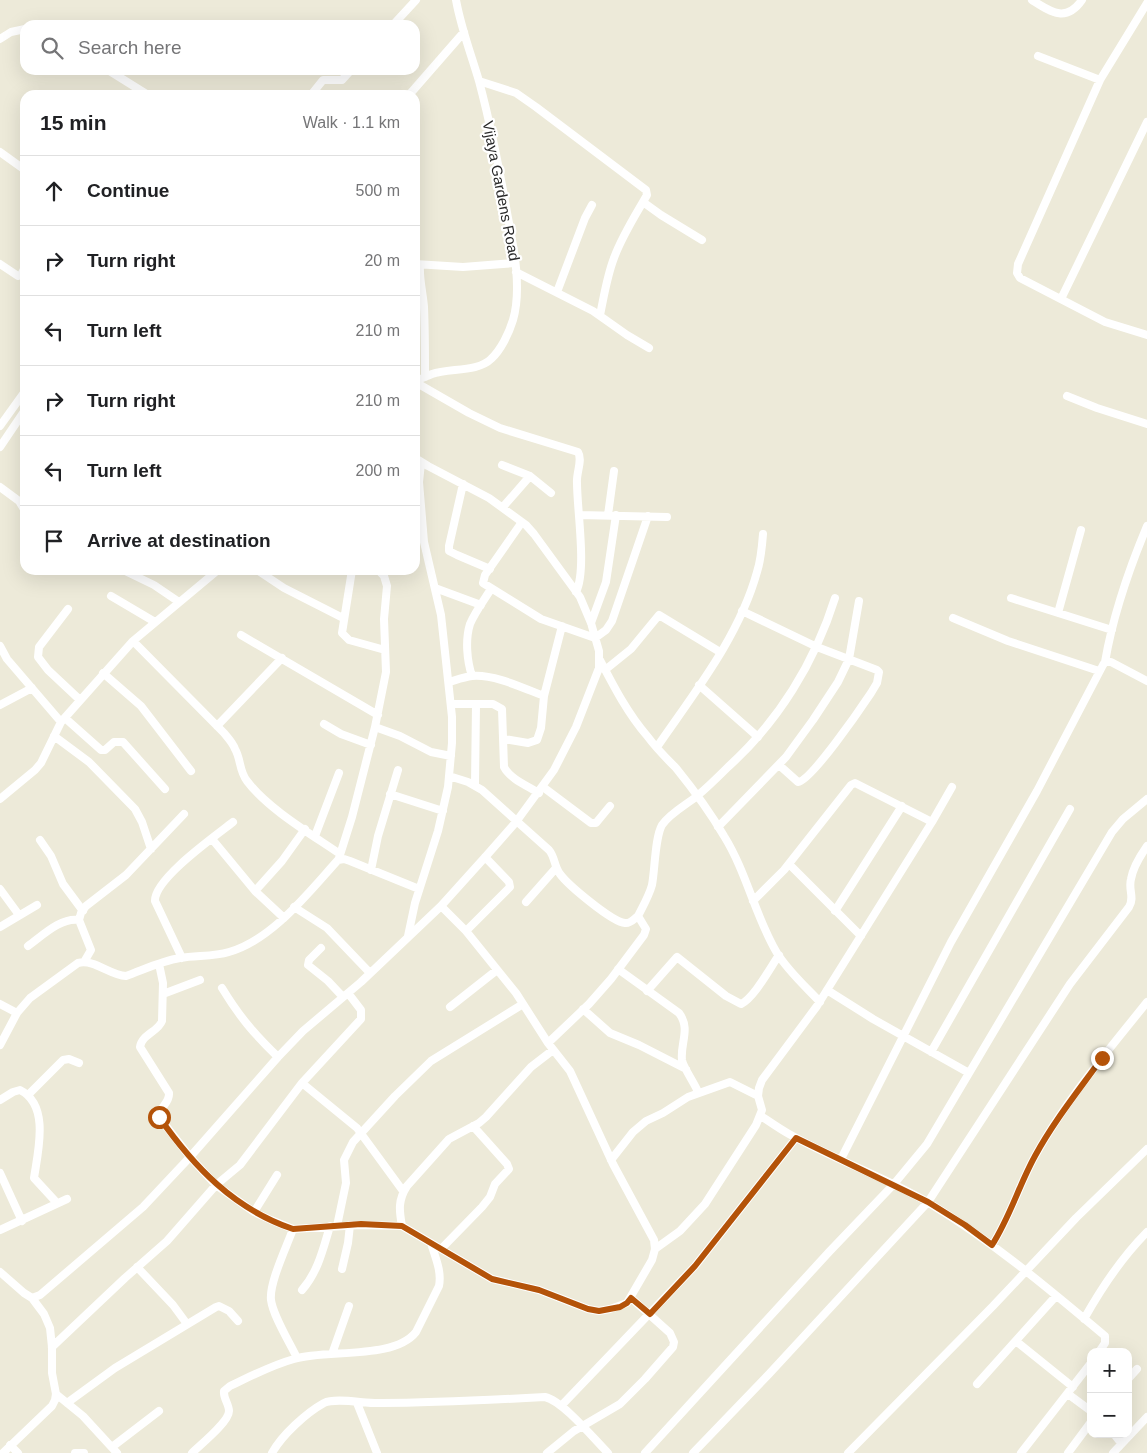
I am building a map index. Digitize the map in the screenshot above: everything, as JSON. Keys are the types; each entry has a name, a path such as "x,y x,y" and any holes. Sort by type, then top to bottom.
{"street":[{"path":"398,20 416,0"},
{"name":"Vijaya Gardens Road","path":"420,380 447,371 476,367 491,360 500,347 513,319 516,299 514,249 499,166 479,81 456,0"},
{"path":"1032,0 1053,13 1062,14 1069,13 1075,9 1082,0"},
{"path":"1147,3 1100,80 1018,264 1017,273 1020,278 1105,322 1147,335"},
{"path":"0,39 11,32 20,30"},
{"path":"413,90 464,32"},
{"path":"1038,56 1100,80"},
{"path":"116,75 140,90"},
{"path":"315,90 324,80 342,80 346,75"},
{"path":"479,81 516,93 646,190 643,202 626,231 614,258 600,315"},
{"path":"1060,299 1147,122"},
{"path":"0,152 20,166"},
{"path":"643,202 702,240"},
{"path":"557,292 585,218 592,205"},
{"path":"420,264 463,267 515,263"},
{"path":"0,264 15,275 20,274"},
{"path":"516,272 600,315 627,335 649,348"},
{"path":"420,284 424,304 425,377"},
{"path":"420,385 469,413 500,428 578,452 580,458 576,482 579,515 580,579 576,592"},
{"path":"1067,396 1147,424"},
{"path":"0,426 20,398"},
{"path":"0,447 20,417"},
{"path":"420,461 503,507 534,534 576,592 591,623 600,660 621,700 647,737 697,796 718,827 740,864 754,902 779,955 788,968 820,1002"},
{"path":"502,465 530,476 551,493"},
{"path":"591,623 606,582 614,471"},
{"path":"503,507 530,476"},
{"path":"463,484 449,551 456,556 490,569"},
{"path":"0,488 20,503"},
{"path":"408,936 419,888 443,811 451,756 449,682 441,615 424,542 420,494"},
{"path":"579,515 667,517"},
{"path":"595,638 606,630 612,621 648,516"},
{"path":"522,522 490,569 483,583 542,619 595,638"},
{"path":"841,1160 951,942 1037,791 1105,662 1112,630 1131,568 1145,539 1147,526"},
{"path":"1058,613 1081,530"},
{"path":"657,748 699,686 742,611 757,572 764,534"},
{"path":"420,541 424,542"},
{"path":"133,575 154,585 179,602"},
{"path":"0,799 41,763 63,720 133,641 212,575"},
{"path":"264,575 284,588 343,618"},
{"path":"351,575 343,618 342,632 344,637 385,650"},
{"path":"0,1045 17,1013 30,998 78,963 92,963 117,976 126,976 182,958 231,952 259,938 284,918 339,857 371,745 386,672 384,618 387,586 382,575"},
{"path":"435,588 481,605"},
{"path":"472,676 468,665 470,623 491,589"},
{"path":"110,596 155,622"},
{"path":"449,776 475,785 553,855 556,868 564,880 606,914 627,924 638,916 651,887 656,860 657,838 661,827 736,760 771,721 817,647 835,598"},
{"path":"1011,598 1112,630"},
{"path":"718,827 779,765 813,720 838,682 849,659 859,601"},
{"path":"68,610 39,647 38,657 48,670 80,700"},
{"path":"742,611 817,647 878,672 876,683 871,693 827,753 804,780 798,782 779,765"},
{"path":"605,670 635,645 659,615 720,652"},
{"path":"953,618 1008,641 1099,671"},
{"path":"504,739 528,743 538,740 544,696 562,626"},
{"path":"241,635 378,715"},
{"path":"133,641 217,726 235,748 240,769 245,779 267,801 315,836 339,857 419,888"},
{"path":"0,646 4,658 63,720 102,750 105,750 114,742 123,742 165,789"},
{"path":"217,726 282,658"},
{"path":"32,1298 40,1294 143,1207 190,1158 303,1031 346,995 441,906 485,857 516,822 554,770 576,727 599,668 600,660"},
{"path":"1105,662 1111,662 1146,677"},
{"path":"104,673 140,706 191,771"},
{"path":"449,682 472,676 497,680 544,696"},
{"path":"699,686 758,736"},
{"path":"0,705 32,688"},
{"path":"451,704 493,704 502,709 504,767 506,772 541,790 591,823 596,823 610,806"},
{"path":"475,785 476,704"},
{"path":"324,724 341,734 371,745"},
{"path":"375,728 400,736 431,752 451,756"},
{"path":"54,736 88,762 135,809 142,822 151,849"},
{"path":"371,870 378,836 398,770"},
{"path":"315,836 339,773"},
{"path":"754,902 789,864 851,785 855,783 932,822"},
{"path":"655,1249 680,1231 705,1204 761,1116 762,1110 758,1096 762,1080 820,1002 952,787"},
{"path":"390,794 443,811"},
{"path":"645,1453 829,1252 894,1184 927,1144 1112,832 1122,819 1147,799"},
{"path":"835,911 902,806"},
{"path":"931,1052 1070,809"},
{"path":"84,962 91,950 80,920 86,906 121,880 184,814"},
{"path":"182,958 155,901 155,896 165,880 233,822"},
{"path":"255,891 282,861 305,829"},
{"path":"212,838 255,891 284,918"},
{"path":"40,840 51,856 63,884 83,911"},
{"path":"693,1453 928,1202 1070,984 1132,902 1130,880 1138,860 1147,846"},
{"path":"466,932 510,887 509,882 485,857"},
{"path":"789,864 861,936"},
{"path":"526,902 556,868"},
{"path":"0,889 19,916"},
{"path":"0,928 38,905"},
{"path":"159,964 163,983 163,1014 160,1025 142,1040 140,1047 169,1093 168,1102 160,1110 159,1117 190,1158 216,1185 254,1212 293,1229 350,1225 402,1226 492,1279 539,1290 588,1309 599,1311 620,1307 631,1298 652,1260 655,1249 654,1240 611,1160 570,1071 550,1046 523,1004 497,970 466,932 441,906"},
{"path":"294,908 327,928 370,973"},
{"path":"402,1226 398,1207 403,1191 449,1139 486,1117 618,969 646,932 645,926 638,916"},
{"path":"28,946 62,923 69,920 80,920"},
{"path":"52,1348 167,1241 216,1185 244,1161 302,1083 361,1018 361,1010 346,995 308,965 309,960 321,948"},
{"path":"647,991 677,957 726,996 741,1004 752,994 779,955"},
{"path":"618,969 679,1013 683,1019 685,1032 682,1061 698,1092"},
{"path":"450,1008 497,970"},
{"path":"163,994 200,980"},
{"path":"222,988 239,1017 259,1040 278,1057"},
{"path":"827,990 969,1074"},
{"path":"992,1245 1011,1212 1034,1157 1044,1141 1102,1058 1147,1002"},
{"path":"0,1004 17,1013"},
{"path":"302,1290 315,1271 334,1226 346,1183 344,1160 350,1147 395,1096 431,1061 523,1004"},
{"path":"583,1009 610,1033 639,1045 686,1070"},
{"path":"28,1095 63,1060 69,1059 79,1063"},
{"path":"611,1160 640,1125 698,1092 730,1082 758,1096"},
{"path":"302,1083 362,1134 403,1191"},
{"path":"0,1100 16,1090 20,1090 34,1102 39,1123 38,1155 34,1178 57,1203"},
{"path":"761,1116 796,1138 894,1184 965,1225 1105,1336 1105,1343 1102,1348"},
{"path":"441,1249 482,1207 490,1197 495,1184 508,1169 507,1164 473,1126"},
{"path":"561,1406 695,1266 796,1138"},
{"path":"848,1453 1147,1149"},
{"path":"0,1173 22,1221"},
{"path":"254,1212 277,1175"},
{"path":"0,1230 67,1199"},
{"path":"342,1269 350,1225"},
{"path":"293,1229 279,1264 271,1298 276,1313 298,1358"},
{"path":"1084,1319 1098,1293 1115,1268 1147,1232"},
{"path":"192,1453 227,1418 229,1409 223,1395 226,1388 298,1358 370,1351 405,1342 411,1338 416,1332 439,1286 440,1271 431,1243"},
{"path":"137,1267 173,1305 186,1324"},
{"path":"1,1274 32,1298 44,1314 50,1328 51,1361 56,1394 52,1406 3,1453"},
{"path":"977,1384 1056,1296"},
{"path":"547,1453 565,1438 620,1404 673,1347 674,1342 670,1333 631,1298"},
{"path":"67,1403 115,1368 219,1306 229,1311 238,1321"},
{"path":"332,1354 349,1306"},
{"path":"1016,1341 1073,1387"},
{"path":"1021,1453 1087,1368"},
{"path":"1132,1375 1137,1369"},
{"path":"56,1394 83,1416 115,1450 159,1411"},
{"path":"1068,1394 1087,1409"},
{"path":"272,1453 283,1437 307,1416 331,1401 398,1403 545,1397 551,1398 561,1406 608,1453"},
{"path":"357,1403 377,1453"},
{"path":"1113,1453 1147,1417"},
{"path":"1068,1453 1087,1427"},
{"path":"1117,1438 1121,1443"},
{"path":"10,1446 18,1453"},
{"path":"75,1453 84,1453"}],"route":[{"path":"159,1117 190,1158 216,1185 254,1212 293,1229 361,1224 402,1226 492,1279 539,1290 588,1309 599,1311 620,1307 631,1298 650,1314 695,1266 796,1138 928,1202 965,1225 992,1245 1011,1212 1034,1157 1102,1058"}]}
